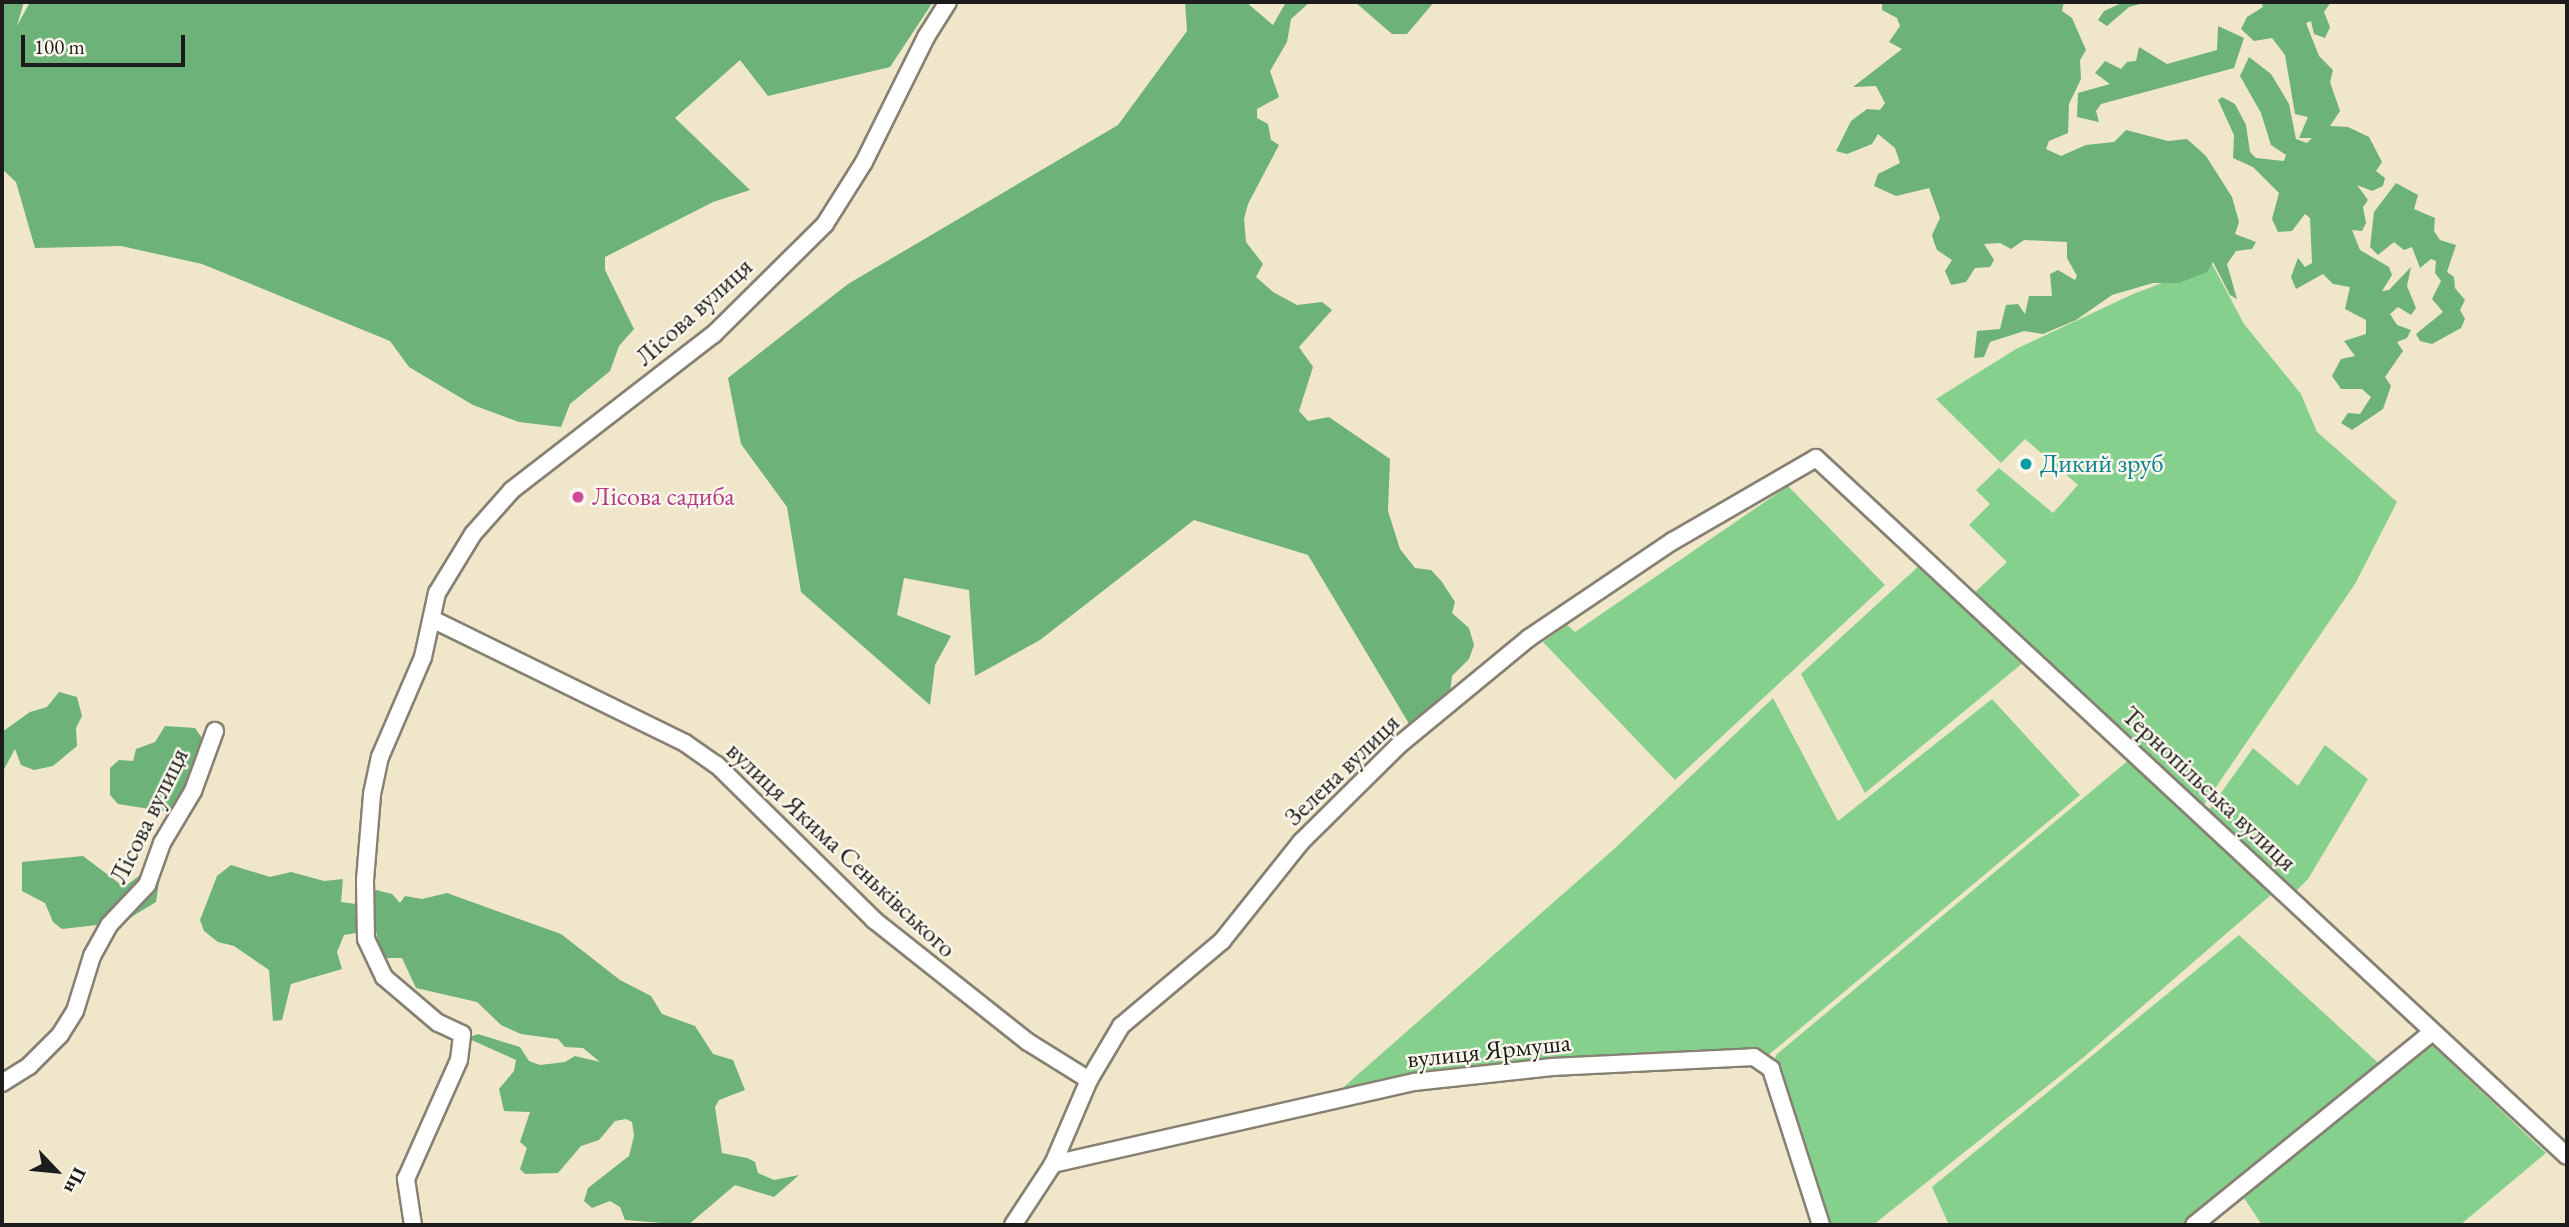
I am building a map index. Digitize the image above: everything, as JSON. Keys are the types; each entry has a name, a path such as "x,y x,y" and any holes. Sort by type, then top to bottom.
{"street":[{"name":"Лісова вулиця","path":"413,1225 406,1179 459,1060 462,1034 438,1023 384,977 366,939 365,880 372,794 380,757 434,620 437,593 452,566 512,489 714,334 825,224 864,162 926,37 948,2"},
{"name":"Тернопільська вулиця","path":"1816,458 2431,1033 2567,1156"},
{"name":"Зелена вулиця","path":"1013,1225 1053,1164 1089,1080 1121,1026 1222,941 1301,842 1399,745 1529,638 1673,541 1816,458"},
{"name":"вулиця Якима Сеньківського","path":"434,620 675,738 717,765 874,920 1028,1042 1089,1080"},
{"name":"Лісова вулиця","path":"2,1083 29,1066 60,1035 75,1011 92,956 109,925 147,885 162,843 193,791 215,732"},
{"path":"2194,1225 2431,1033"},
{"name":"вулиця Ярмуша","path":"1053,1164 1415,1082 1552,1067 1754,1057 1772,1069 1821,1225"}],"green space":[{"path":"2,2 24,2 17,26 30,2 933,2 890,67 768,96 740,60 675,118 750,190 713,202 605,257 605,270 634,329 619,346 610,371 570,404 561,427 519,422 473,405 409,367 390,341 202,264 121,246 35,248 16,182 2,169"},
{"path":"1185,2 1246,2 1273,25 1286,2 1310,2 1291,19 1287,42 1270,71 1279,97 1257,109 1257,118 1268,124 1271,140 1279,145 1248,204 1244,219 1246,242 1263,264 1256,277 1273,292 1297,305 1322,302 1332,310 1299,347 1313,367 1299,411 1308,421 1329,417 1390,459 1388,511 1400,549 1415,568 1431,570 1442,582 1455,602 1452,613 1469,628 1474,645 1469,659 1452,676 1450,693 1411,727 1308,555 1194,520 1040,640 975,676 969,590 904,578 897,615 951,636 935,665 930,705 801,592 787,507 741,444 728,378 848,284 1118,125 1187,31"},
{"path":"1355,2 1434,2 1407,34 1392,34"},
{"path":"1882,2 2064,2 2062,11 2072,18 2086,50 2080,60 2081,79 2069,104 2068,133 2049,141 2046,149 2061,156 2086,145 2114,142 2126,130 2168,141 2187,139 2206,156 2232,197 2239,222 2235,234 2256,242 2252,249 2236,251 2227,264 2237,299 2230,295 2213,262 2207,272 2179,283 2153,283 2112,295 2076,320 2043,334 2024,331 1990,342 1984,357 1974,358 1977,331 2000,329 2006,305 2018,304 2025,314 2029,296 2052,296 2050,274 2058,270 2075,280 2077,276 2067,258 2067,242 2024,240 2011,249 2000,243 1984,244 1994,260 1990,267 1975,268 1966,282 1951,285 1945,271 1952,260 1937,250 1932,235 1940,218 1929,188 1896,196 1874,186 1878,174 1900,163 1895,148 1878,134 1872,144 1847,154 1836,151 1851,121 1867,109 1880,110 1885,103 1876,86 1853,87 1902,49 1889,42 1900,26 1897,18 1882,10"},
{"path":"2124,2 2147,2 2129,7 2107,26 2098,20 2104,11"},
{"path":"2261,2 2331,2 2324,12 2330,27 2325,38 2314,34 2311,21 2306,23 2319,56 2333,70 2330,82 2340,111 2330,126 2348,127 2369,137 2382,162 2376,171 2385,178 2383,186 2372,191 2357,185 2368,200 2363,207 2366,223 2362,231 2352,230 2360,250 2389,267 2392,275 2382,291 2389,290 2411,267 2407,286 2416,308 2411,315 2398,307 2390,314 2397,325 2411,330 2407,338 2397,342 2403,351 2385,377 2391,386 2383,409 2352,430 2341,423 2348,413 2360,414 2371,397 2362,389 2341,389 2332,376 2341,359 2355,356 2344,341 2366,334 2366,320 2345,309 2350,287 2333,284 2323,274 2296,289 2291,277 2298,258 2305,267 2312,263 2310,218 2305,214 2292,231 2278,232 2272,219 2279,193 2253,167 2233,158 2234,135 2218,100 2222,97 2235,104 2246,125 2250,152 2256,158 2284,161 2286,155 2271,145 2261,113 2240,76 2249,57 2271,74 2289,104 2296,139 2307,143 2312,138 2299,138 2308,117 2295,114 2285,55 2272,38 2254,41 2241,29 2247,17 2263,7"},
{"path":"2218,26 2244,38 2234,68 2101,104 2096,111 2099,122 2077,117 2078,93 2110,84 2095,73 2105,61 2121,69 2127,62 2136,61 2139,47 2167,64 2217,50"},
{"path":"2396,183 2418,195 2414,209 2435,218 2434,231 2440,240 2456,245 2447,272 2454,277 2455,288 2465,300 2460,310 2465,319 2461,328 2432,344 2420,341 2416,334 2443,312 2432,299 2441,281 2435,273 2436,261 2431,259 2420,268 2412,247 2404,250 2394,242 2378,255 2370,247 2374,212"},
{"path":"2212,264 2244,324 2301,394 2317,432 2397,502 2355,584 2203,806 1974,593 2007,562 1969,525 1990,504 1976,490 1999,468 2053,513 2078,485 2025,439 2001,463 1936,399 2016,349 2133,294"},
{"path":"1788,486 1885,585 1675,780 1543,642 1567,625 1575,632"},
{"path":"1921,564 2024,662 1865,793 1801,674"},
{"path":"59,692 77,697 82,716 76,728 77,746 53,766 34,770 21,765 15,749 2,773 2,732 30,712 47,707"},
{"path":"1773,698 1838,821 1992,699 2080,795 1766,1057 1338,1092 1613,850"},
{"path":"165,726 195,728 204,741 175,813 118,804 110,795 110,768 119,760 133,761 136,749 155,742"},
{"path":"2325,745 2368,779 2308,879 2294,893 2206,814 2253,748 2298,786"},
{"path":"2130,759 2272,894 2085,1056 1873,1225 1826,1225 1774,1065 1776,1055"},
{"path":"83,856 120,884 128,884 143,873 154,875 159,882 156,902 123,922 62,929 53,922 45,903 22,891 22,862"},
{"path":"231,865 270,877 291,872 324,881 343,879 341,902 356,904 360,919 356,933 344,935 337,952 342,969 291,984 282,1020 273,1021 269,970 234,946 218,942 204,931 200,920 217,876"},
{"path":"376,890 392,894 400,903 405,896 422,899 447,893 561,934 620,980 651,996 662,1014 695,1026 713,1054 733,1060 745,1090 719,1100 715,1107 722,1153 755,1162 758,1173 774,1180 799,1175 774,1197 735,1185 688,1225 625,1220 620,1207 610,1201 592,1208 584,1201 588,1188 629,1156 634,1136 632,1122 626,1119 615,1121 599,1140 581,1146 558,1173 525,1174 520,1169 527,1148 520,1142 530,1112 504,1111 499,1089 514,1071 516,1060 467,1038 478,1034 520,1047 529,1061 540,1065 565,1062 575,1056 600,1062 583,1048 565,1047 558,1039 521,1034 501,1025 477,1002 416,988 402,958 387,958 380,950 369,899"},
{"path":"2239,935 2387,1071 2194,1225 1949,1225 1932,1187"},
{"path":"2431,1044 2546,1153 2460,1225 2262,1225 2244,1198"}],"place":[{"name":"Дикий зруб","path":"2026,464"},
{"name":"Лісова садиба","path":"578,497"}]}
